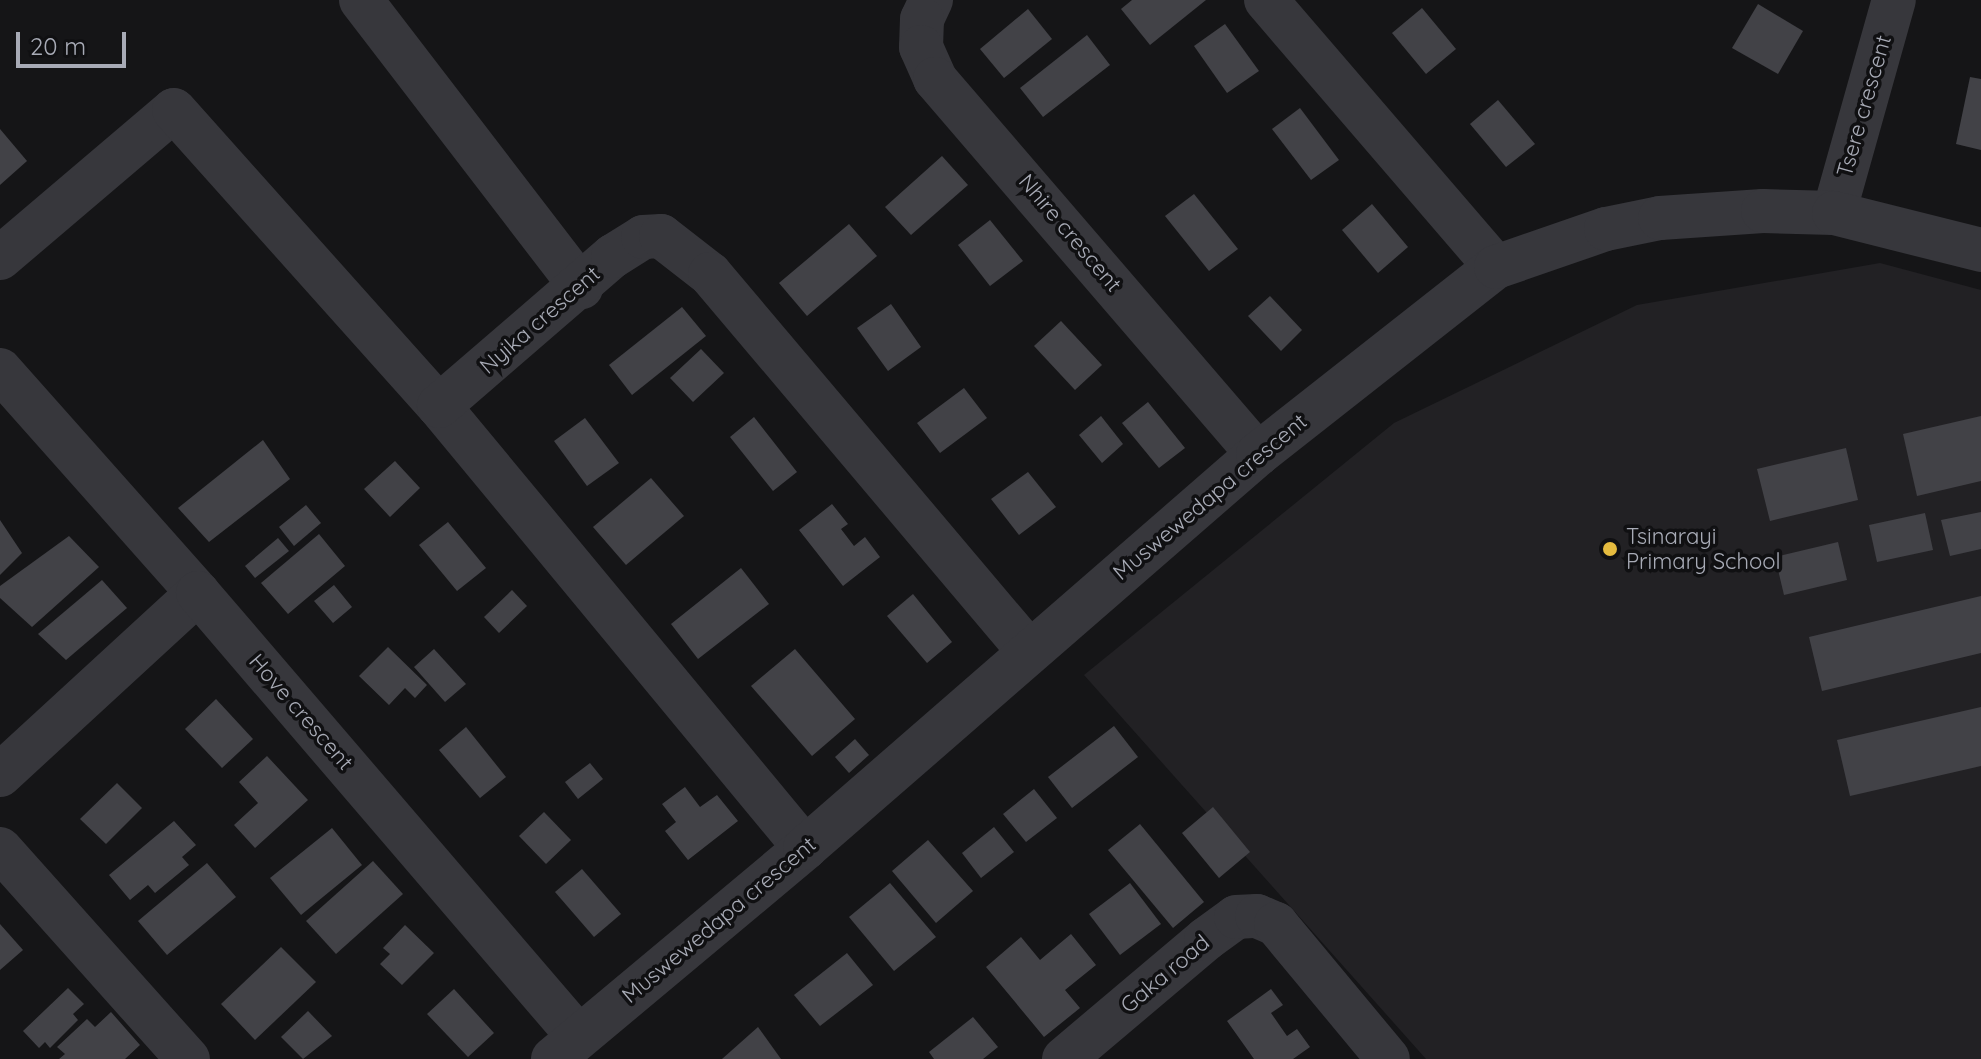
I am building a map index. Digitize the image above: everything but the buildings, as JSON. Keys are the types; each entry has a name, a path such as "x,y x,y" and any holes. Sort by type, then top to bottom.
{"street":[{"path":"361,0 581,287"},
{"name":"Nhire crescent","path":"931,0 922,19 921,47 935,79 1258,454"},
{"path":"1266,0 1496,267"},
{"name":"Tsere crescent","path":"1834,213 1894,0"},
{"path":"0,258 174,110 439,406 805,848"},
{"name":"Muswewedapa crescent","path":"566,1048 805,848 1258,454 1496,267 1606,229 1660,218 1834,213 1981,250"},
{"name":"Nyika crescent","path":"439,406 643,237 661,236 689,254 1029,651"},
{"name":"Hove crescent","path":"0,370 198,593 566,1048"},
{"path":"0,775 198,593"},
{"path":"0,849 188,1059"},
{"name":"Gaka road","path":"1064,1059 1236,917 1257,916 1276,924 1388,1059"}],"shaded area":[{"name":"Tsinarayi Primary School","path":"1880,263 1981,290 1981,1059 1426,1059 1084,675 1394,423 1637,305"}],"place":[{"name":"Tsinarayi Primary School","path":"1610,549"}]}
